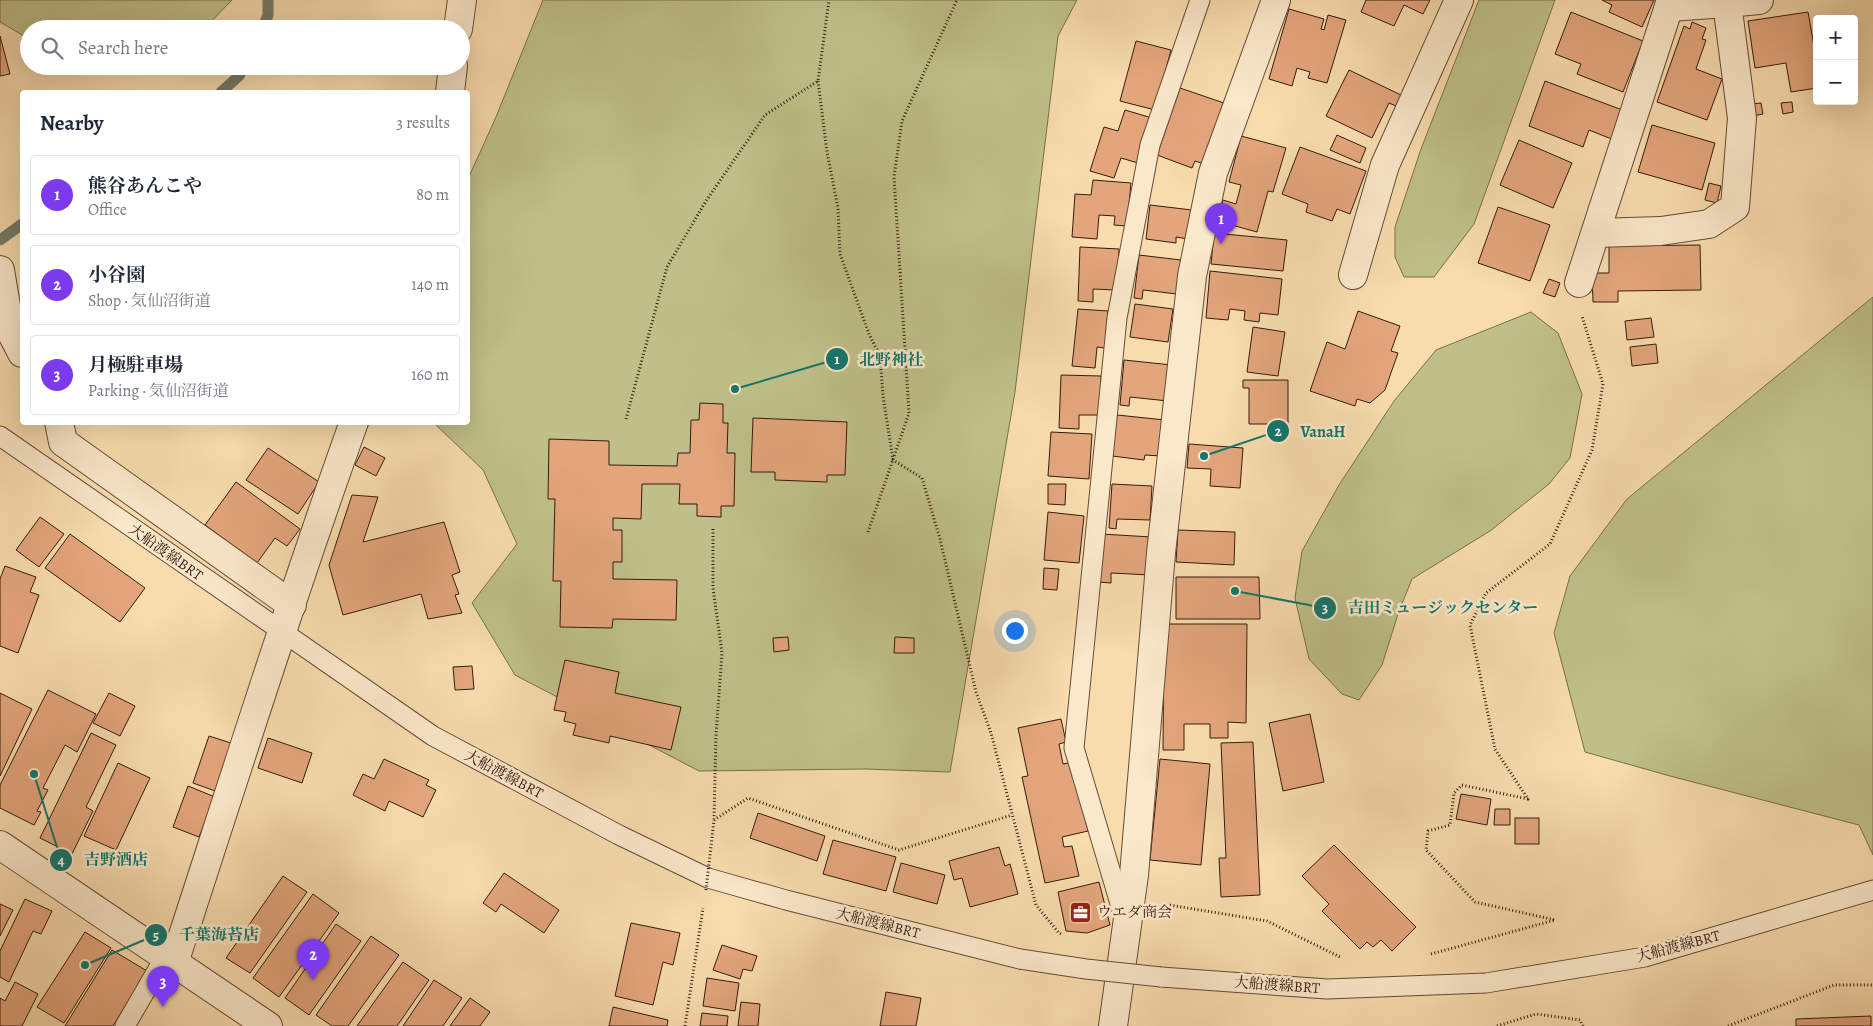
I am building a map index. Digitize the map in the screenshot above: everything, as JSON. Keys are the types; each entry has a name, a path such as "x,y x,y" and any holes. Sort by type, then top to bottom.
{"street":[{"path":"459,20 462,0"},
{"path":"1112,1026 1135,865 1161,553 1192,276 1213,173 1276,0"},
{"path":"1353,275 1385,165 1459,0"},
{"path":"1579,284 1670,4 1727,4 1759,0"},
{"path":"1596,233 1661,231 1709,224 1735,207 1742,118 1727,4"},
{"path":"450,90 452,75"},
{"path":"0,270 10,330 20,349"},
{"path":"60,425 63,442 292,605"},
{"path":"170,960 292,605 310,544 353,425"},
{"path":"0,845 268,1026"}],"lane":[{"path":"1127,925 1074,748 1117,318 1150,145 1200,0"},
{"name":"大船渡線BRT","path":"0,436 433,736 620,835 708,878 786,900 1020,959 1086,969 1162,977 1327,989 1486,983 1645,957 1873,890"},
{"path":"125,1026 170,960"}],"path":[{"path":"829,0 818,81 827,152 838,208 840,254 869,334 880,356 883,396 893,460 922,478 940,539 976,692 991,733 1036,905 1058,933 1067,936"},
{"path":"868,532 909,413 894,177 902,121 957,0"},
{"path":"626,419 668,267 706,201 766,115 818,81"},
{"path":"1430,954 1555,920 1475,902 1426,850 1428,831 1450,824 1454,793 1462,785 1528,799 1495,749 1470,625 1486,593 1550,544 1592,450 1603,384 1583,320 1579,284"},
{"path":"685,1026 706,890 714,820 716,735 722,653 713,588 712,529"},
{"path":"714,820 748,798 899,850 1012,815"},
{"path":"1130,899 1267,921 1344,958"},
{"path":"1728,1026 1834,985 1873,985"},
{"path":"1498,1026 1536,1014 1580,1020 1583,1026"}],"green space":[{"path":"0,0 232,0 213,20 20,20 20,34 0,22"},
{"path":"543,0 1077,0 1058,36 1015,392 950,772 865,769 699,771 515,675 472,603 517,544 483,470 436,425 470,425 470,175 496,117"},
{"path":"1479,0 1555,0 1474,224 1434,277 1404,277 1395,257 1395,227 1421,149"},
{"path":"1873,297 1873,855 1859,825 1585,752 1554,633 1570,576 1627,499"},
{"path":"1531,312 1558,333 1582,394 1570,458 1549,484 1490,531 1412,579 1399,611 1382,665 1359,700 1342,694 1309,659 1295,598 1302,551 1339,485 1394,401 1436,350"}],"building":[{"path":"1366,0 1430,0 1423,14 1404,5 1394,26 1361,12"},
{"path":"1602,0 1654,0 1642,27 1609,12 1612,5"},
{"path":"1289,9 1324,19 1321,29 1324,30 1328,15 1346,20 1327,83 1308,78 1310,72 1297,68 1292,86 1269,79"},
{"path":"1571,12 1643,41 1623,92 1577,74 1581,64 1555,54"},
{"path":"1808,12 1813,40 1813,89 1791,92 1786,63 1755,68 1748,21"},
{"path":"1692,22 1706,28 1702,39 1706,40 1696,69 1722,79 1707,120 1657,102 1684,26 1690,29"},
{"path":"0,36 10,74 0,76"},
{"path":"1136,41 1171,50 1155,110 1120,101"},
{"path":"1349,70 1401,95 1396,106 1389,103 1372,138 1326,116"},
{"path":"1545,81 1625,111 1614,140 1589,130 1583,147 1529,126"},
{"path":"1180,88 1224,103 1204,164 1195,161 1192,168 1157,155"},
{"path":"1792,102 1793,112 1783,114 1781,103"},
{"path":"1761,103 1763,114 1753,116 1751,104"},
{"path":"1125,110 1152,118 1138,163 1121,158 1114,178 1090,171 1104,127 1118,131"},
{"path":"1652,125 1715,143 1702,190 1638,172"},
{"path":"1337,135 1366,148 1360,163 1330,150"},
{"path":"1241,136 1286,148 1273,192 1268,191 1257,232 1217,221 1223,200 1236,204 1241,185 1229,182"},
{"path":"1519,140 1572,163 1553,208 1500,185"},
{"path":"1300,147 1366,171 1350,214 1337,209 1332,221 1306,212 1308,204 1282,194"},
{"path":"1093,180 1131,183 1127,226 1114,225 1115,216 1099,215 1097,239 1072,237 1075,194 1091,195"},
{"path":"1709,183 1721,186 1717,203 1705,200"},
{"path":"1150,205 1192,210 1188,239 1176,237 1176,243 1146,239"},
{"path":"1498,207 1550,225 1530,281 1478,263"},
{"path":"1214,233 1287,240 1283,271 1211,264"},
{"path":"1700,245 1701,290 1618,291 1618,302 1593,302 1592,273 1609,273 1609,246"},
{"path":"1080,247 1119,249 1117,290 1093,289 1093,302 1078,301"},
{"path":"1139,255 1181,260 1177,294 1143,290 1142,299 1134,298"},
{"path":"1210,271 1282,279 1278,315 1260,313 1259,322 1244,320 1245,311 1230,309 1228,320 1206,318"},
{"path":"1549,279 1560,283 1555,297 1543,293"},
{"path":"1135,304 1173,309 1168,342 1130,337"},
{"path":"1078,309 1108,311 1105,348 1097,347 1095,368 1072,366"},
{"path":"1358,311 1400,326 1391,351 1398,353 1385,390 1370,403 1357,399 1355,406 1310,391 1327,342 1345,349"},
{"path":"1651,318 1654,337 1627,340 1625,321"},
{"path":"1253,327 1285,332 1278,376 1247,372"},
{"path":"1656,344 1658,363 1632,366 1630,347"},
{"path":"1124,360 1172,365 1168,401 1130,397 1129,406 1120,405"},
{"path":"1061,375 1101,376 1100,415 1079,415 1079,429 1059,428"},
{"path":"1243,380 1288,380 1288,424 1249,424 1249,388 1243,388"},
{"path":"700,403 723,404 723,423 728,423 727,453 735,453 734,506 721,506 721,517 697,516 697,504 679,504 680,484 642,484 641,519 613,518 613,530 622,530 622,562 613,562 613,579 677,580 676,620 613,619 612,628 560,627 561,581 553,581 555,499 548,499 549,439 609,441 609,465 677,466 678,453 690,453 691,420 699,420"},
{"path":"1117,415 1165,420 1161,456 1145,455 1144,460 1112,456"},
{"path":"753,418 847,422 845,475 827,475 827,482 775,480 775,472 751,472"},
{"path":"1051,432 1092,434 1089,479 1048,476"},
{"path":"1189,444 1243,448 1240,488 1210,486 1211,469 1187,468"},
{"path":"364,447 385,458 376,476 355,465"},
{"path":"268,448 319,482 298,514 246,480"},
{"path":"236,482 300,529 287,546 275,538 257,563 205,525"},
{"path":"1048,484 1066,484 1065,505 1048,504"},
{"path":"1112,484 1152,486 1150,520 1117,519 1116,529 1109,528"},
{"path":"352,495 378,497 363,542 444,522 460,572 452,575 459,594 455,595 462,613 428,619 421,594 343,615 329,565"},
{"path":"1048,512 1084,516 1079,563 1044,560"},
{"path":"40,517 64,534 39,567 16,550"},
{"path":"1178,530 1235,532 1234,565 1176,562"},
{"path":"70,534 145,588 120,622 45,568"},
{"path":"1101,534 1152,537 1150,575 1111,573 1111,583 1098,582"},
{"path":"5,566 36,577 30,592 39,595 18,653 0,646 0,579"},
{"path":"1044,568 1059,569 1057,590 1043,589"},
{"path":"1176,577 1259,577 1260,619 1176,619"},
{"path":"1164,624 1247,624 1246,723 1228,722 1228,738 1210,738 1210,724 1184,724 1184,750 1163,750"},
{"path":"788,637 789,650 774,652 773,638"},
{"path":"895,637 914,638 914,653 894,653"},
{"path":"565,660 619,672 615,693 681,707 671,750 610,736 609,743 573,735 576,724 564,721 566,712 554,710"},
{"path":"472,666 474,689 455,690 453,667"},
{"path":"48,690 96,714 77,752 65,745 43,788 48,790 37,811 41,812 34,825 0,808 0,785"},
{"path":"0,693 32,709 0,776"},
{"path":"109,693 135,706 120,736 93,723"},
{"path":"1310,714 1324,782 1283,791 1269,723"},
{"path":"1061,719 1066,742 1059,744 1063,764 1073,762 1088,831 1062,837 1064,847 1072,846 1079,876 1045,883 1022,777 1028,776 1018,728"},
{"path":"91,733 116,745 86,807 93,811 72,854 40,838"},
{"path":"209,736 234,744 218,792 193,783"},
{"path":"268,738 312,753 302,783 258,768"},
{"path":"1253,742 1260,895 1221,897 1219,858 1226,858 1221,743"},
{"path":"384,759 429,780 426,785 436,790 423,817 389,801 385,811 353,795 363,774 374,779"},
{"path":"1160,759 1210,764 1201,865 1150,860"},
{"path":"118,763 150,778 116,850 84,836"},
{"path":"188,786 215,797 199,837 173,827"},
{"path":"1461,794 1491,799 1487,825 1456,819"},
{"path":"1495,809 1510,809 1510,825 1494,825"},
{"path":"758,813 825,836 817,861 750,838"},
{"path":"1515,818 1539,818 1539,844 1515,844"},
{"path":"833,840 896,857 886,891 823,874"},
{"path":"1334,845 1416,927 1392,951 1381,940 1373,947 1367,942 1360,949 1322,911 1329,904 1302,876"},
{"path":"999,847 1005,866 1010,864 1018,894 970,907 962,878 954,880 949,861"},
{"path":"901,863 945,875 937,904 893,892"},
{"path":"504,873 559,910 544,933 501,904 496,912 483,903"},
{"path":"283,876 307,892 250,973 226,958"},
{"path":"1099,882 1110,925 1087,933 1066,931 1058,892"},
{"path":"313,894 339,913 279,997 253,978"},
{"path":"25,899 52,911 41,934 33,931 9,982 0,977 0,951"},
{"path":"0,904 13,910 0,936"},
{"path":"631,923 680,933 673,965 663,962 653,1005 615,996"},
{"path":"336,924 361,941 309,1015 285,998"},
{"path":"85,932 111,948 64,1023 37,1007"},
{"path":"371,936 399,955 348,1026 332,1026 316,1015"},
{"path":"722,945 757,956 752,971 743,969 740,979 713,970"},
{"path":"112,950 147,971 113,1026 65,1026"},
{"path":"403,962 429,980 397,1026 357,1026"},
{"path":"707,978 739,983 735,1011 703,1006"},
{"path":"434,980 462,998 443,1026 403,1026"},
{"path":"15,982 38,994 22,1026 0,1026 0,998 5,1001"},
{"path":"886,992 921,998 916,1026 880,1026"},
{"path":"470,998 490,1012 480,1026 450,1026"},
{"path":"741,1002 760,1004 758,1026 738,1026"},
{"path":"613,1007 668,1020 667,1026 609,1026"},
{"path":"702,1013 728,1016 727,1026 700,1026"},
{"path":"1871,1016 1871,1026 1796,1026 1796,1019"}],"waterway":[{"path":"266,20 268,15 268,0"},
{"path":"223,90 240,75"},
{"path":"0,240 20,225"}],"place":[{"name":"熊谷あんこや","path":"1221,244"},
{"name":"北野神社","path":"735,389"},
{"name":"VanaH","path":"1204,456"},
{"name":"吉田ミュージックセンター","path":"1235,591"},
{"name":"吉野酒店","path":"34,774"},
{"name":"ウエダ商会","path":"1081,912"},
{"name":"千葉海苔店","path":"85,965"},
{"name":"小谷園","path":"313,980"},
{"name":"月極駐車場","path":"163,1007"}]}
